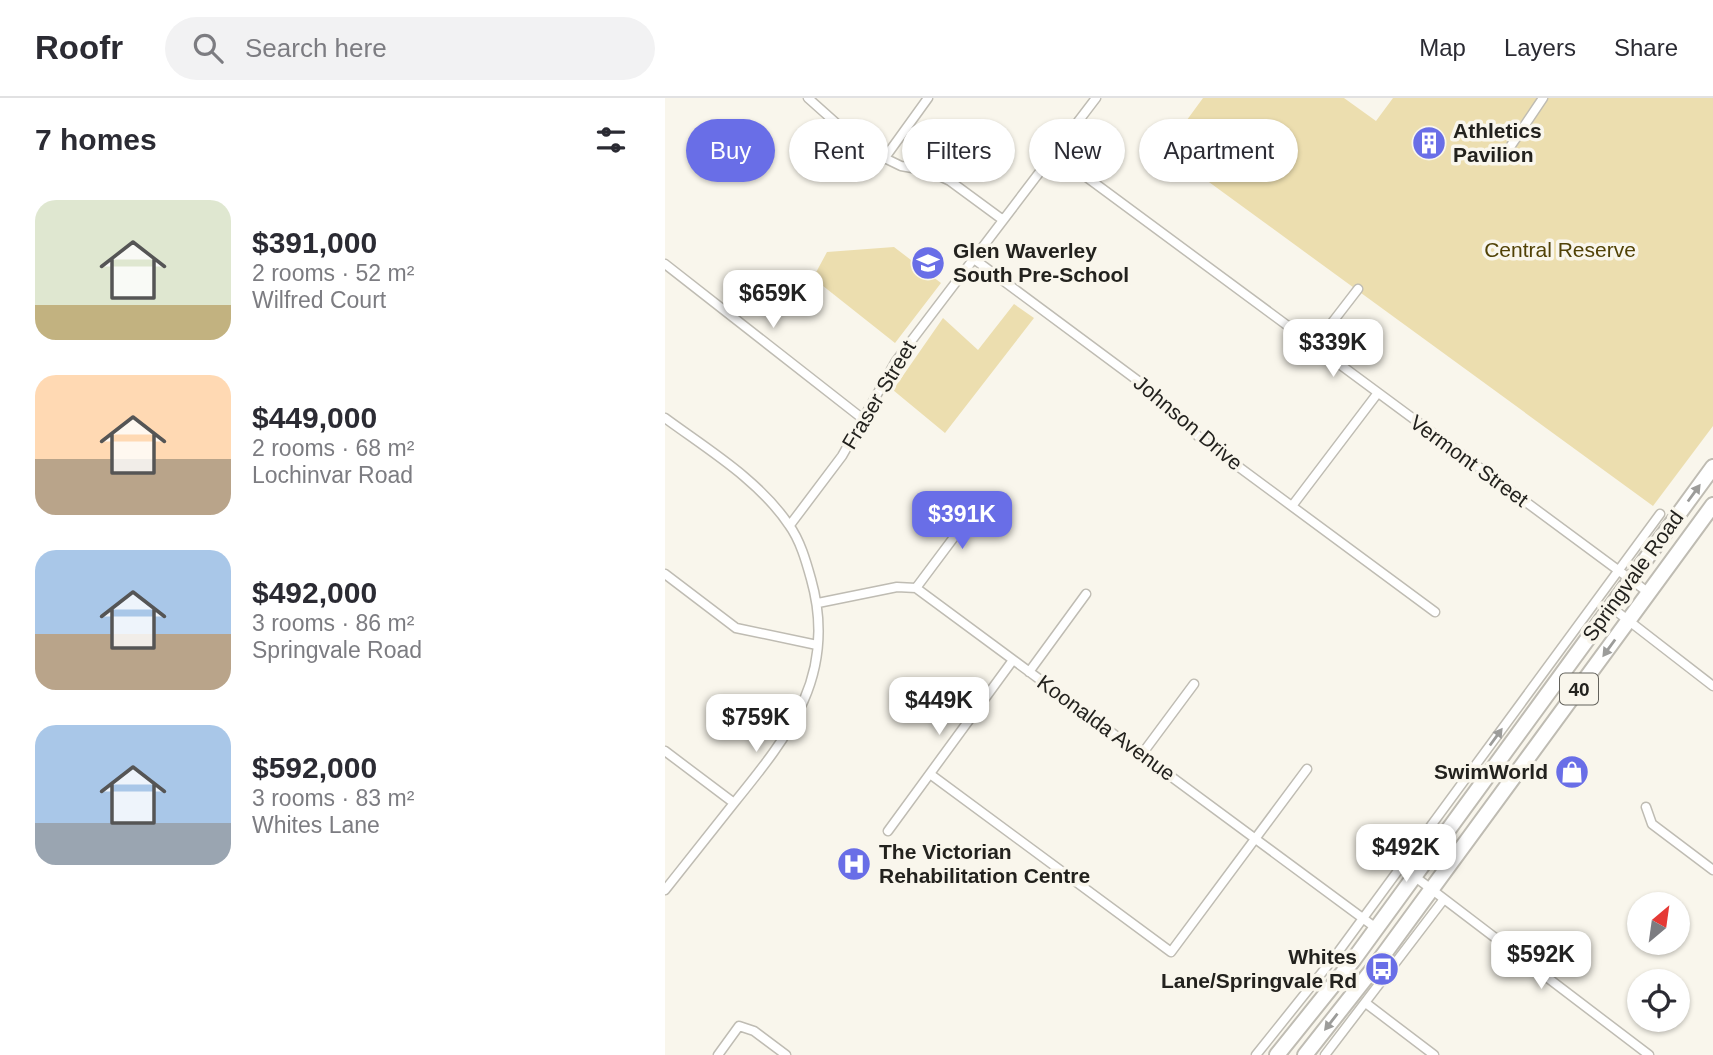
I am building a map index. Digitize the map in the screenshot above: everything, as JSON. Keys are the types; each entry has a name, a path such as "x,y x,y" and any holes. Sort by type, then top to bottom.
{"highway":[{"name":"Springvale Road","path":"1277,1055 1376,928 1713,467"},
{"name":"Springvale Road","path":"1305,1055 1431,889 1713,505"}],"street":[{"path":"808,98 832,119"},
{"path":"888,153 928,98"},
{"name":"Fraser Street","path":"1080,119 1096,98"},
{"path":"1504,156 1543,98"},
{"path":"888,160 950,181 1003,220"},
{"name":"Fraser Street","path":"790,526 827,478 896,361 1032,182"},
{"name":"Vermont Street","path":"1093,182 1649,593"},
{"name":"Johnson Drive","path":"974,260 1146,386 1201,439 1435,612"},
{"path":"665,264 863,419"},
{"path":"1314,346 1357,289"},
{"path":"1292,506 1377,394"},
{"path":"665,418 739,474 790,526 806,561 818,603 813,677 798,717 769,761 665,890"},
{"path":"818,603 897,587 916,588 984,496"},
{"name":"Springvale Road","path":"1256,1055 1362,918 1660,514"},
{"path":"665,574 736,628 817,645"},
{"name":"Koonalda Avenue","path":"916,588 1376,928"},
{"path":"1029,672 1086,594"},
{"path":"1611,607 1713,686"},
{"path":"888,831 1013,660"},
{"path":"1142,754 1194,684"},
{"path":"665,751 734,803"},
{"path":"930,774 1171,952 1307,769"},
{"path":"1646,807 1652,824 1713,870"},
{"path":"1414,876 1649,1055"},
{"path":"1325,1055 1367,1004 1444,899"},
{"path":"1367,1004 1434,1055"},
{"path":"718,1055 739,1026 754,1031 786,1055"}],"green space":[{"name":"Central Reserve","path":"1203,98 1344,98 1376,121 1393,98 1713,98 1713,426 1653,506 1209,182 1298,182 1298,119 1188,119"},
{"path":"894,247 941,283 895,343 813,278 827,252"},
{"path":"1014,304 1034,318 945,433 893,390 943,318 978,350"}],"place":[{"name":"Athletics Pavilion","path":"1429,143"},
{"name":"Glen Waverley South Pre-School","path":"928,263"},
{"name":"SwimWorld","path":"1572,772"},
{"name":"The Victorian Rehabilitation Centre","path":"854,864"},
{"name":"Whites Lane/Springvale Rd","path":"1382,969"}]}
